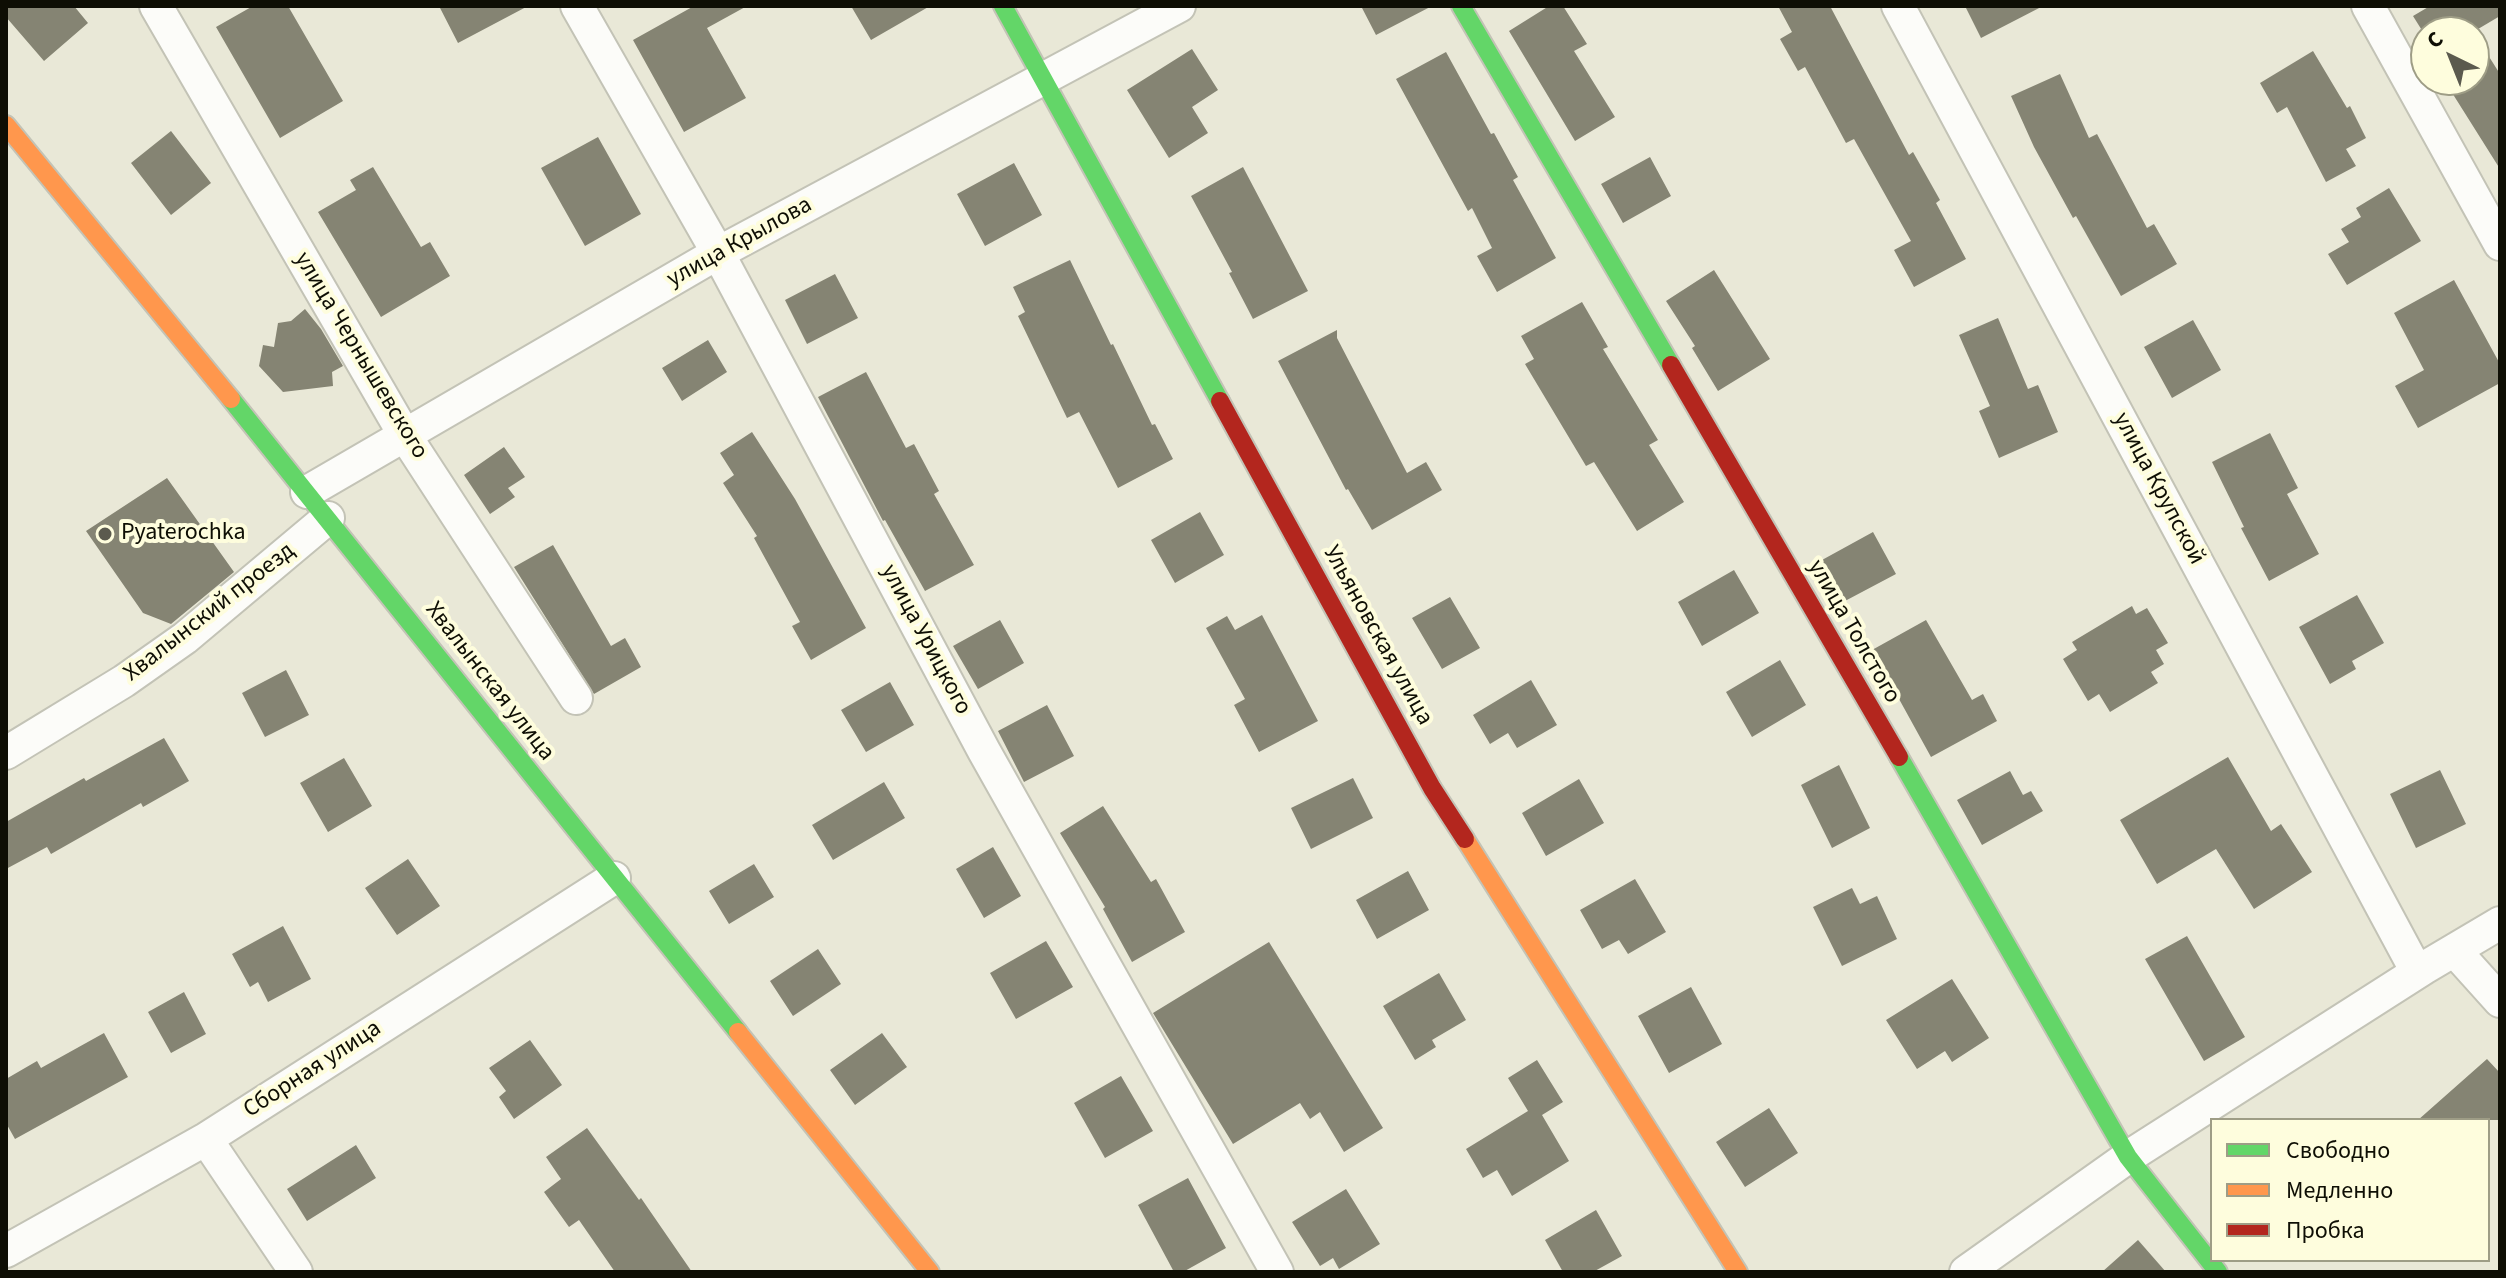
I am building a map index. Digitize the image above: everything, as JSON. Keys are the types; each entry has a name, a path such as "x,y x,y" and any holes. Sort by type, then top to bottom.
{"street":[{"name":"улица Чернышевского","path":"156,6 404,434 576,698"},
{"name":"улица Урицкого","path":"577,6 718,253 984,751 1277,1272"},
{"name":"Ульяновская улица","path":"1003,6 1432,788 1738,1272"},
{"name":"улица Крылова","path":"307,492 718,253 1179,6"},
{"name":"улица Толстого","path":"1461,6 2128,1157 2210,1262"},
{"name":"улица Крупской","path":"1898,6 2417,972"},
{"path":"2368,6 2500,244"},
{"name":"Хвалынская улица","path":"6,125 328,518 930,1272"},
{"name":"Хвалынский проезд","path":"6,753 124,681 185,638 328,518"},
{"name":"Сборная улица","path":"6,1251 206,1139 614,878"},
{"path":"1966,1272 2128,1157 2417,972 2500,923"},
{"path":"2455,951 2500,1001"},
{"path":"206,1139 296,1272"}],"building":[{"path":"6,6 74,6 88,23 44,61 6,17"},
{"path":"253,6 288,6 343,101 280,138 216,27"},
{"path":"439,6 528,6 458,43"},
{"path":"694,6 747,6 707,28 746,98 684,132 633,40"},
{"path":"851,6 930,6 871,40"},
{"path":"1361,6 1432,6 1376,35"},
{"path":"1549,6 1563,6 1587,44 1574,51 1615,117 1575,141 1509,31"},
{"path":"1778,6 1830,6 1909,155 1913,152 1940,200 1936,203 1966,259 1914,287 1894,250 1911,241 1854,139 1846,143 1805,67 1798,71 1780,39 1792,32"},
{"path":"1965,6 2043,6 1981,38"},
{"path":"2430,6 2500,6 2500,16 2490,22 2490,16 2413,16"},
{"path":"1192,49 1218,90 1192,107 1208,133 1169,158 1127,90"},
{"path":"2313,51 2347,108 2350,106 2366,138 2346,149 2356,166 2326,182 2287,107 2277,113 2260,83"},
{"path":"1446,52 1518,177 1513,180 1556,258 1497,292 1477,256 1492,248 1472,208 1468,211 1396,79"},
{"path":"2490,58 2500,74 2500,169 2454,96 2490,96"},
{"path":"2060,74 2089,138 2097,134 2147,228 2154,224 2177,264 2121,296 2076,216 2073,218 2034,147 2011,96"},
{"path":"171,131 211,183 171,215 131,163"},
{"path":"598,137 641,214 585,246 541,168"},
{"path":"1650,157 1671,196 1623,223 1601,184"},
{"path":"1014,163 1042,215 985,246 957,194"},
{"path":"373,167 421,247 430,242 450,276 381,317 318,212 356,190 350,180"},
{"path":"1243,167 1308,291 1253,319 1229,273 1232,272 1191,196"},
{"path":"2389,188 2421,241 2347,285 2328,254 2349,242 2341,229 2361,217 2356,208"},
{"path":"1070,260 1152,425 1155,424 1173,459 1118,488 1079,412 1067,418 1018,316 1025,312 1013,287"},
{"path":"1714,270 1770,359 1718,391 1692,348 1695,346 1666,301"},
{"path":"835,274 858,318 807,344 785,300"},
{"path":"2454,280 2500,364 2500,383 2418,428 2395,386 2424,370 2394,313"},
{"path":"1582,302 1608,347 1603,349 1658,440 1649,445 1684,502 1637,531 1594,462 1586,466 1525,364 1534,359 1521,336"},
{"path":"305,309 343,366 332,372 333,386 283,392 259,366 263,345 274,347 278,323 291,321"},
{"path":"1998,318 2028,389 2038,385 2058,432 1999,458 1979,411 1990,406 1959,335"},
{"path":"2193,320 2221,370 2172,398 2144,347"},
{"path":"1337,330 1337,338 1407,473 1426,462 1442,490 1372,530 1346,490 1278,361"},
{"path":"708,340 727,372 682,401 662,368"},
{"path":"866,372 906,448 914,444 939,491 934,494 974,565 925,591 883,521 818,397"},
{"path":"752,432 795,499 866,628 811,660 792,626 800,622 754,538 757,536 723,483 734,475 720,453"},
{"path":"2270,433 2298,488 2287,494 2319,554 2269,581 2212,462"},
{"path":"504,447 525,477 508,488 515,497 490,514 464,475"},
{"path":"167,478 234,572 171,624 143,613 86,531"},
{"path":"1200,512 1224,555 1175,583 1151,540"},
{"path":"1873,532 1896,574 1845,601 1822,560"},
{"path":"553,545 611,646 625,638 641,667 594,694 514,567"},
{"path":"1734,570 1759,613 1702,646 1678,602"},
{"path":"2357,595 2384,643 2352,661 2356,669 2330,684 2299,627"},
{"path":"1450,597 1480,648 1442,669 1412,618"},
{"path":"2132,606 2136,614 2147,608 2168,643 2156,650 2164,664 2151,672 2158,683 2110,712 2099,694 2088,701 2063,659 2077,650 2072,642"},
{"path":"1262,615 1318,721 1259,752 1234,705 1245,699 1206,628 1227,616 1235,630"},
{"path":"1000,620 1024,663 978,689 953,646"},
{"path":"1926,620 1972,700 1983,694 1997,721 1931,757 1872,650"},
{"path":"1780,660 1806,705 1752,737 1726,692"},
{"path":"286,670 309,715 265,737 242,693"},
{"path":"1531,680 1557,725 1517,748 1508,733 1490,744 1473,715"},
{"path":"890,682 914,725 866,752 841,710"},
{"path":"1047,705 1074,756 1024,782 998,731"},
{"path":"164,738 189,781 143,807 141,803 51,854 47,847 6,869 6,822"},
{"path":"2228,757 2271,831 2281,824 2312,872 2254,909 2216,849 2157,884 2120,820"},
{"path":"344,758 372,806 328,832 300,783"},
{"path":"1839,765 1870,828 1832,848 1801,785"},
{"path":"2440,770 2466,824 2416,848 2390,794"},
{"path":"2010,771 2023,795 2031,791 2043,811 1982,845 1957,800"},
{"path":"1353,778 1373,818 1311,849 1291,808"},
{"path":"1579,779 1604,823 1546,856 1522,813"},
{"path":"884,782 905,818 833,860 812,825"},
{"path":"1103,806 1151,882 1156,879 1185,932 1132,962 1103,909 1105,907 1060,833"},
{"path":"993,847 1021,896 984,918 956,869"},
{"path":"408,859 440,906 397,935 365,888"},
{"path":"754,864 774,897 729,924 709,891"},
{"path":"1408,871 1429,910 1377,939 1356,900"},
{"path":"1635,879 1666,932 1628,954 1619,940 1602,949 1580,910"},
{"path":"1852,888 1860,904 1877,896 1897,939 1842,966 1813,907"},
{"path":"283,926 311,979 268,1002 258,982 250,987 232,954"},
{"path":"2187,936 2245,1037 2204,1061 2145,959"},
{"path":"1046,941 1073,987 1016,1019 990,973"},
{"path":"1269,942 1383,1128 1344,1152 1320,1112 1310,1119 1300,1103 1233,1144 1153,1013"},
{"path":"818,949 841,984 793,1016 770,981"},
{"path":"1439,973 1466,1020 1432,1040 1436,1047 1415,1060 1383,1006"},
{"path":"1952,979 1989,1038 1952,1062 1945,1051 1917,1069 1886,1020"},
{"path":"1691,987 1722,1044 1669,1073 1638,1016"},
{"path":"184,992 206,1034 171,1053 148,1012"},
{"path":"104,1033 128,1077 15,1139 6,1123 6,1079 37,1061 41,1068"},
{"path":"882,1033 907,1067 855,1105 830,1070"},
{"path":"530,1040 562,1085 514,1119 499,1097 506,1091 489,1068"},
{"path":"2487,1059 2500,1073 2500,1120 2420,1118"},
{"path":"1537,1060 1563,1102 1542,1115 1569,1161 1512,1196 1497,1170 1483,1178 1466,1149 1528,1111 1508,1078"},
{"path":"1121,1076 1153,1131 1105,1158 1074,1103"},
{"path":"1769,1108 1798,1153 1745,1187 1716,1142"},
{"path":"587,1128 692,1272 615,1272 579,1220 569,1227 544,1192 561,1179 546,1157"},
{"path":"356,1145 376,1178 307,1221 287,1189"},
{"path":"1188,1178 1226,1248 1183,1272 1174,1272 1138,1205"},
{"path":"1346,1189 1380,1244 1339,1269 1333,1258 1320,1266 1292,1222"},
{"path":"1596,1210 1622,1256 1593,1272 1563,1272 1545,1240"},
{"path":"2138,1240 2166,1272 2102,1272"}],"traffic: fast":[{"path":"1003,6 1220,401"},
{"path":"1461,6 1671,365"},
{"path":"231,399 738,1032"},
{"path":"1899,757 2128,1157 2210,1262"},
{"path":"2210,1262 2218,1272"}],"traffic: slow":[{"path":"6,125 231,399"},
{"path":"1465,839 1738,1272"},
{"path":"738,1032 930,1272"}],"traffic: jam":[{"path":"1671,365 1899,757"},
{"path":"1220,401 1432,788 1465,839"}],"place":[{"name":"Pyaterochka","path":"105,534"}]}
